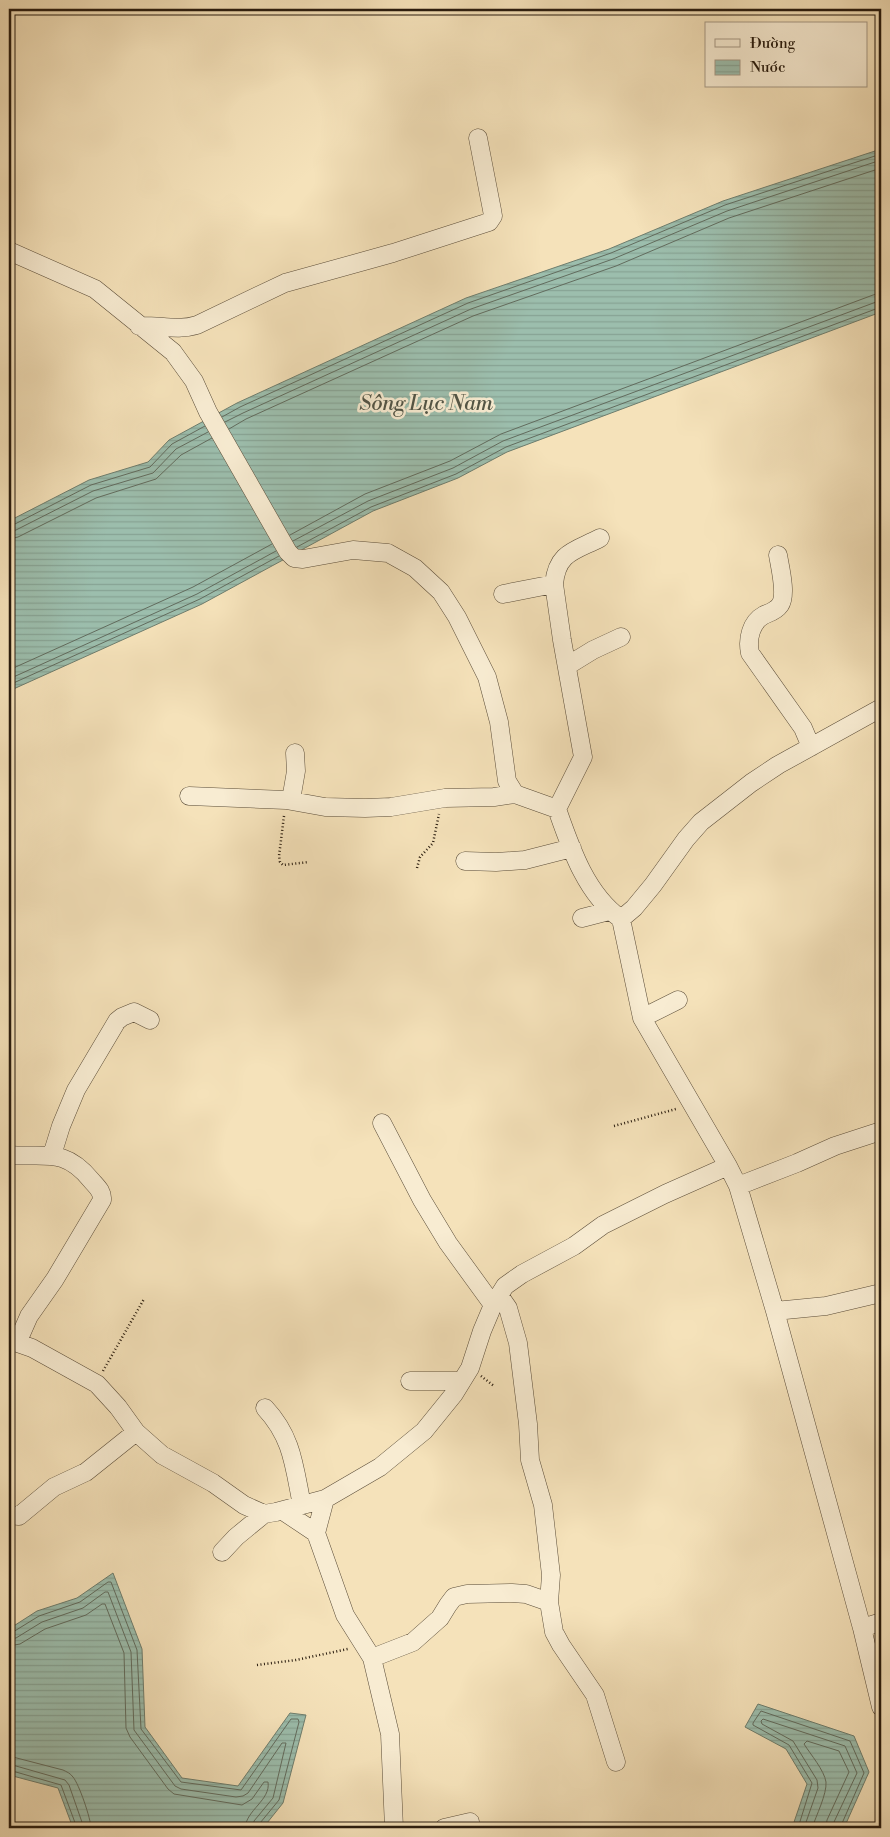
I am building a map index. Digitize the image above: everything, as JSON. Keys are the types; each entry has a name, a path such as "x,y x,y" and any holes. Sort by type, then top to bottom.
{"street":[{"path":"139,326 189,327 285,283 393,253 489,222 493,216 478,138"},
{"path":"9,251 95,289 173,352 194,381 208,412 288,552 294,558 304,560 353,550 388,553 415,568 441,592 457,617 487,677 499,722 507,781 515,794"},
{"path":"600,538 562,558 557,567 554,584 583,757 557,809 572,848 594,892 615,915 642,1018 738,1186 775,1311 862,1628 881,1707"},
{"path":"778,555 783,585 781,602 776,609 762,616 754,623 748,645 750,652 803,728 811,747"},
{"path":"503,594 554,584"},
{"path":"567,666 621,637"},
{"path":"582,918 615,915 634,908 701,822 751,783 881,708"},
{"path":"289,800 296,771 295,753"},
{"path":"189,796 289,800 325,807 365,808 391,807 445,798 494,797 515,794 557,809"},
{"path":"466,861 496,862 525,860 572,848"},
{"path":"642,1018 678,1000"},
{"path":"52,1155 61,1126 76,1090 117,1021 134,1012 150,1020"},
{"path":"382,1123 422,1200 448,1243 496,1300 508,1308 518,1343 528,1424 530,1460 543,1505 551,1576 549,1602 554,1632 595,1695 616,1762"},
{"path":"738,1186 835,1146 881,1131"},
{"path":"9,1155 52,1155 72,1162 101,1191 102,1200 55,1279 13,1340 32,1348 96,1384 118,1407 136,1432 162,1455 213,1483 244,1505 264,1514"},
{"path":"222,1552 236,1537 264,1514 325,1499 380,1467 424,1431 454,1394 470,1368 482,1331 504,1286 574,1246 603,1225 665,1194 728,1166"},
{"path":"775,1311 826,1306 881,1292"},
{"path":"410,1381 462,1381"},
{"path":"265,1408 276,1420 286,1436 292,1455 302,1505"},
{"path":"9,1515 19,1516 54,1487 86,1472 136,1432"},
{"path":"325,1499 316,1533 344,1615 368,1651 390,1734 394,1828"},
{"path":"283,1510 316,1533"},
{"path":"368,1651 413,1642 440,1618 454,1597 467,1594 512,1592 526,1594 549,1602"},
{"path":"862,1628 881,1622"},
{"path":"444,1828 470,1822"}],"path":[{"path":"417,868 420,857 433,843 438,815 445,798"},
{"path":"289,800 279,856 280,862 284,865 309,862"},
{"path":"614,1126 692,1104"},
{"path":"96,1384 144,1299"},
{"path":"258,1665 368,1651"}],"water":[{"name":"Sông Lục Nam","path":"881,149 881,312 507,452 458,478 373,511 202,604 9,691 9,521 89,480 148,462 169,440 237,403 466,298 609,249 723,201"},
{"path":"113,1573 142,1649 145,1727 182,1778 238,1786 290,1713 306,1715 283,1803 263,1828 73,1828 58,1788 9,1775 9,1629 37,1611 77,1598"},
{"path":"758,1704 854,1736 869,1772 844,1828 792,1828 807,1784 786,1749 745,1727"}]}
